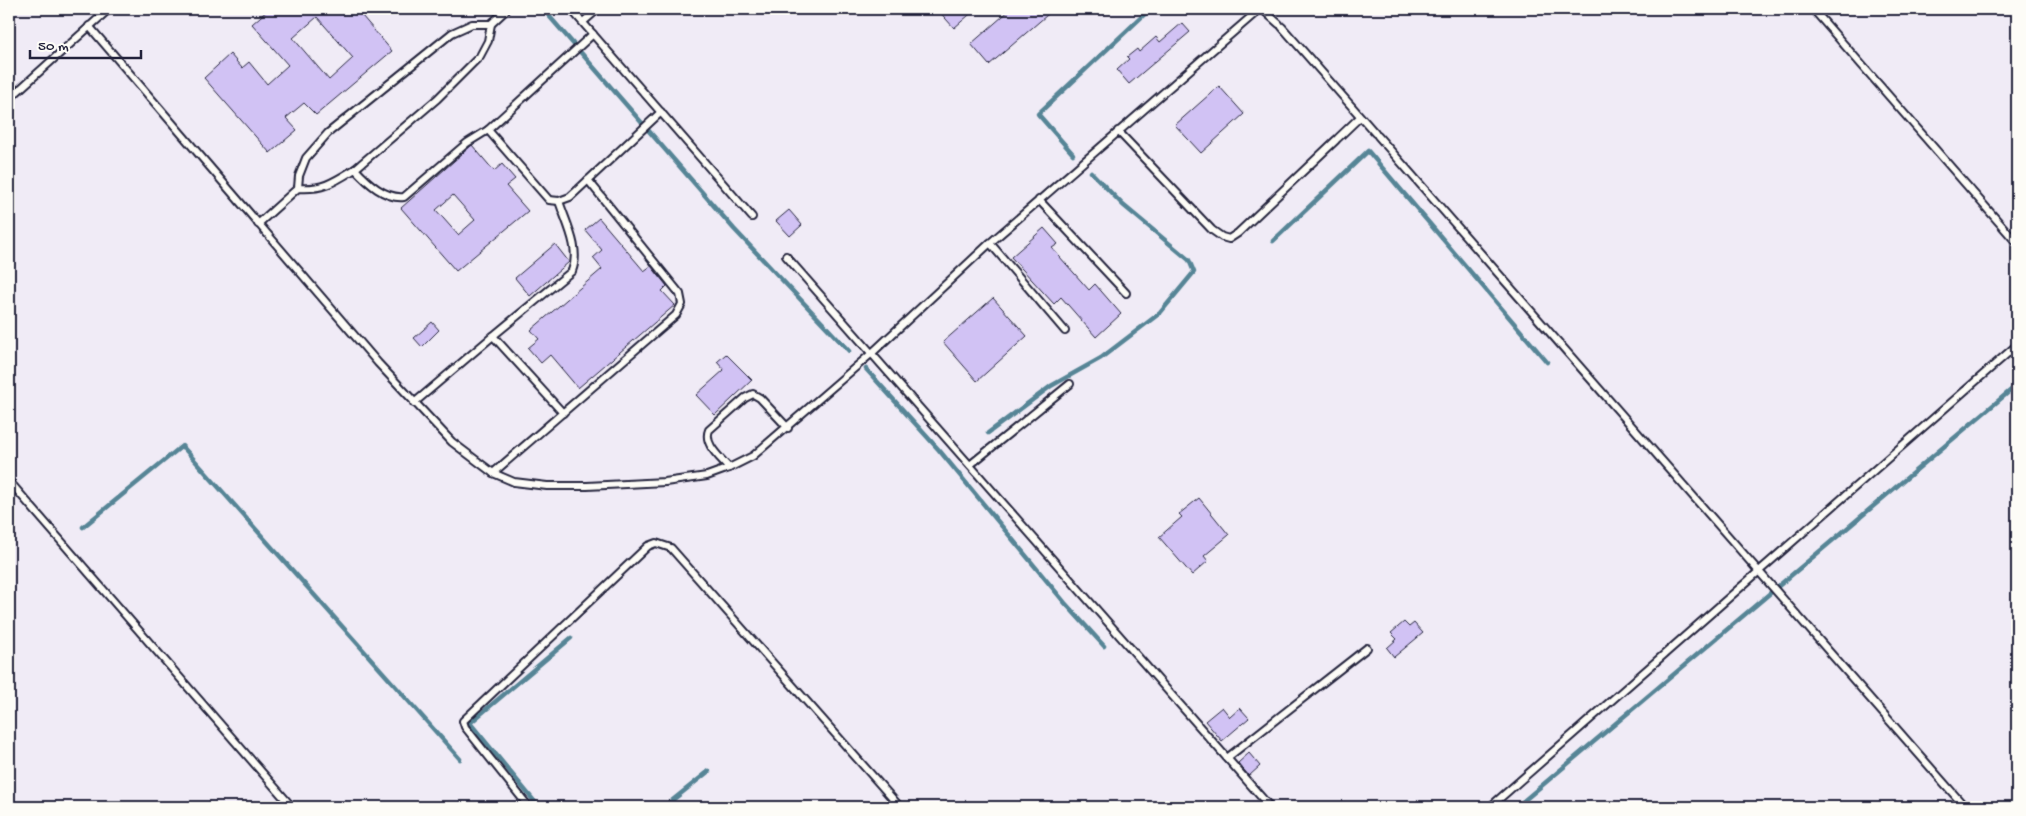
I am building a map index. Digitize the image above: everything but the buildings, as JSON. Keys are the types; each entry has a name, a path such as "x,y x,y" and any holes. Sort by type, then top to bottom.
{"lane":[{"path":"9,99 109,9"},
{"path":"298,188 314,189 329,185 355,169 437,99 480,56 488,41 491,24 507,9"},
{"path":"571,9 752,216"},
{"path":"583,22 598,9"},
{"path":"88,26 414,403 452,442 493,473 514,482 547,486 587,486 665,482 707,476 730,468 753,456 788,428 872,353 1038,200 1261,9 1281,25 1965,807"},
{"path":"1813,9 2017,243"},
{"path":"258,224 298,188 299,176 306,158 328,133 452,33 472,24 491,24"},
{"path":"355,169 382,192 394,198 404,197 471,139 488,130 593,34"},
{"path":"488,130 549,200 559,202 570,197 661,112"},
{"path":"1118,131 1212,230 1222,237 1229,239 1238,233 1360,116"},
{"path":"493,473 676,315 682,304 680,294 588,180"},
{"path":"1038,200 1126,293"},
{"path":"414,403 572,271 576,261 574,249 559,202"},
{"path":"990,243 1065,331"},
{"path":"786,256 1270,807"},
{"path":"493,336 563,413"},
{"path":"1490,807 2017,345"},
{"path":"970,465 1070,384"},
{"path":"730,468 710,444 707,436 709,430 744,398 753,394 760,398 788,428"},
{"path":"9,480 292,807"},
{"path":"529,807 465,727 463,721 648,546 656,542 670,548 900,807"},
{"path":"1227,758 1366,648"}],"shaded area":[{"path":"9,9 2017,9 2017,807 9,807"}],"waterway":[{"path":"543,9 734,229 849,351"},
{"path":"1073,154 1038,114 1150,9"},
{"path":"1273,241 1368,151 1547,362"},
{"path":"988,433 1051,386 1101,358 1160,313 1194,272 1189,260 1123,205 1091,172"},
{"path":"866,369 939,450 1065,603 1104,646"},
{"path":"1520,804 2017,385"},
{"path":"83,527 182,446 460,759"},
{"path":"539,807 470,723 571,638"},
{"path":"664,807 709,771"}]}
